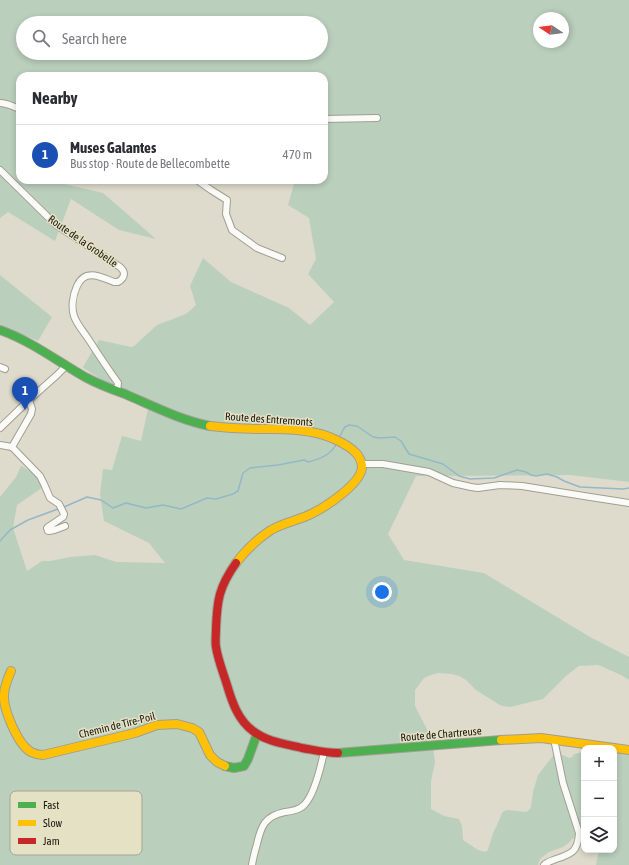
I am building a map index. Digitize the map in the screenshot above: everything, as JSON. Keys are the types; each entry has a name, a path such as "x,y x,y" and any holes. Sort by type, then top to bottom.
{"main road":[{"name":"Route des Entremonts","path":"0,330 24,340 92,381 185,419 203,424 237,428 307,430 342,444 357,455 362,464"},
{"path":"257,734 248,728 240,719 234,708 222,672 216,646 216,614 220,594 233,567 247,550 266,533 332,502 359,477 362,464"},
{"name":"Chemin de Tire-Poil","path":"11,671 4,694 6,707 21,742 30,752 38,755 135,733 157,725 177,724 200,732 210,755 224,766 234,768 244,766 257,734"},
{"name":"Route de Chartreuse","path":"257,734 266,738 324,752 345,753 541,738 629,750"}],"street":[{"path":"0,103 16,108"},
{"path":"328,119 377,118"},
{"name":"Route de la Grobelle","path":"0,170 56,225 120,266 124,271 123,277 118,282 92,275 84,277 77,286 73,305 74,316 118,383 117,391"},
{"path":"203,184 227,200 226,214 232,230 257,248 282,258"},
{"path":"0,428 66,366"},
{"path":"12,447 31,414 32,410 29,400"},
{"path":"0,445 12,447 40,476 50,498 60,507 64,514 63,517 48,527 47,530 49,531 65,526"},
{"path":"362,464 383,464 429,472 452,483 471,487 478,488 500,485 522,486 629,503"},
{"path":"544,865 574,851 579,833 563,783 554,739"},
{"path":"252,865 262,826 266,821 276,815 298,809 305,804 314,786 324,752"}],"green space":[{"path":"0,0 629,0 629,482 570,475 416,476 388,534 404,560 484,573 590,637 629,657 629,680 601,666 579,666 567,675 543,699 510,707 502,706 476,690 466,680 452,674 438,673 424,678 415,690 415,706 432,739 435,763 431,781 431,809 444,816 459,819 462,826 463,840 478,850 485,852 488,850 493,833 504,811 526,812 529,810 538,775 556,752 569,758 574,754 581,753 581,834 572,839 563,847 549,852 540,859 538,865 0,865 0,497 16,477 21,466 35,474 43,487 17,505 13,528 27,571 42,561 95,555 116,562 165,563 149,543 104,521 100,494 103,469 112,470 122,436 141,441 148,409 83,367 99,340 131,347 134,346 157,325 186,314 196,305 190,286 203,258 231,282 289,308 310,325 334,302 308,274 316,259 309,218 288,205 294,184 328,184 328,72 16,72 16,184 64,184 103,193 156,239 119,230 71,199 55,241 8,212 0,218"},
{"path":"0,275 52,317 38,341 0,325"},
{"path":"617,752 629,754 629,865 596,865 598,853 617,853"}],"waterway":[{"path":"339,438 345,427 349,425 357,426 373,437 395,437 401,441 409,454 443,464 459,476 470,479 494,478 517,470 536,476 547,474 580,487 629,488"},
{"path":"64,507 87,497 101,500 113,508 126,503 146,508 163,505 181,509 207,498 216,499 233,494 238,491 243,473 250,468 304,460 308,462 312,461 321,458 332,451 337,443"},
{"path":"0,541 10,530 28,520 58,509"}],"traffic: fast":[{"path":"0,330 33,345 95,382 156,408 210,426"},
{"path":"225,766 234,768 244,766 257,734"},
{"path":"338,753 501,740"}],"traffic: slow":[{"path":"210,426 241,429 292,429 317,433 348,446 357,454 362,464 360,474 342,494 313,513 271,530 252,545 236,563"},
{"path":"11,671 4,692 6,709 16,735 32,753 43,755 135,733 157,725 177,724 192,728 199,732 210,755 217,762 225,766"},
{"path":"501,740 541,738 629,750"}],"traffic: jam":[{"path":"236,563 226,579 220,594 217,610 216,640 219,661 236,710 243,722 258,735 264,738 302,748 338,753"}],"place":[{"name":"Muses Galantes","path":"25,410"}]}
